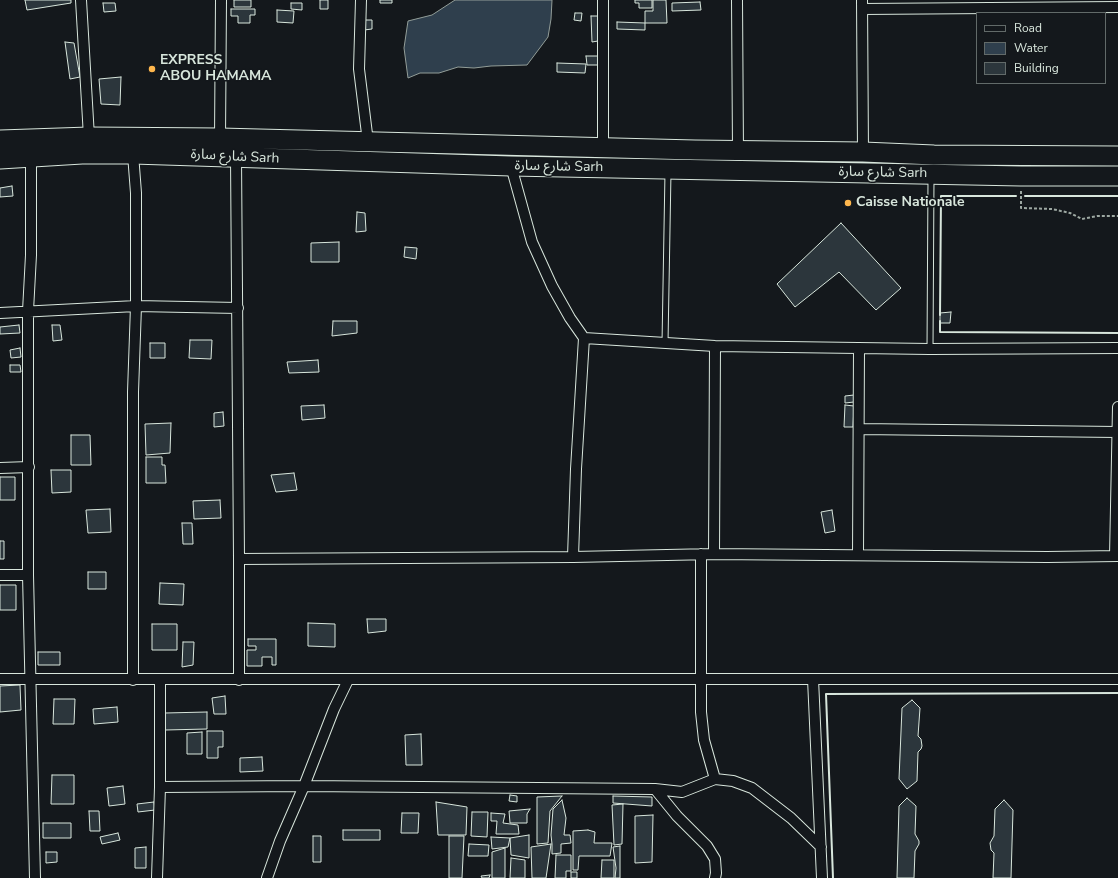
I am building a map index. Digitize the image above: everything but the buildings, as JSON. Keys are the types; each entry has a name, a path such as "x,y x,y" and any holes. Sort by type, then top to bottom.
{"highway":[{"name":"شارع سارة Sarh","path":"0,140 89,137 220,138 738,151 863,152 934,155 1118,156"},
{"name":"شارع سارة Sarh","path":"0,159 31,156 133,154 668,170 1021,176 1118,176"}],"street":[{"path":"81,0 89,137"},
{"path":"220,138 221,0"},
{"path":"361,0 359,68 368,142"},
{"path":"603,0 603,148"},
{"path":"737,0 738,151"},
{"path":"863,152 862,4 1118,7"},
{"path":"133,154 136,193 136,306 133,392 133,680"},
{"path":"31,156 31,255 28,311 28,575 35,878"},
{"path":"236,157 239,680"},
{"path":"510,166 532,242 552,286 570,318 584,338 576,469 573,557"},
{"path":"0,313 136,306 238,308"},
{"path":"584,338 715,346 930,349 1118,348"},
{"path":"714,554 715,346"},
{"path":"858,555 859,348"},
{"path":"239,559 573,557 701,554 1116,556 1118,407"},
{"path":"859,429 1117,432"},
{"path":"0,468 29,467"},
{"path":"701,554 701,712 704,740 715,779"},
{"path":"0,575 28,575"},
{"path":"0,679 1118,679"},
{"path":"813,679 822,878"},
{"path":"157,878 160,787 160,680"},
{"path":"267,878 280,841 304,786 334,709 348,680"},
{"path":"160,787 304,786 656,789 682,792 715,779 733,781 752,788 791,818 821,847"},
{"path":"656,789 677,816 708,846 715,859 715,878"}],"lane":[{"path":"664,343 668,170"},
{"path":"930,349 931,174"}],"path":[{"path":"1021,176 1021,208 1052,209 1070,213 1082,219 1097,216 1118,216"}],"water":[{"path":"455,0 552,0 548,37 527,65 474,68 458,67 439,73 420,73 408,78 404,48 408,21 432,15"}],"wall":[{"path":"940,315 941,196 1016,196"},
{"path":"1025,196 1118,196"},
{"path":"940,321 940,332 1118,333"},
{"path":"833,878 826,694 1118,693"}],"place":[{"name":"EXPRESS ABOU HAMAMA","path":"152,69"},
{"name":"Caisse Nationale","path":"848,203"}]}
